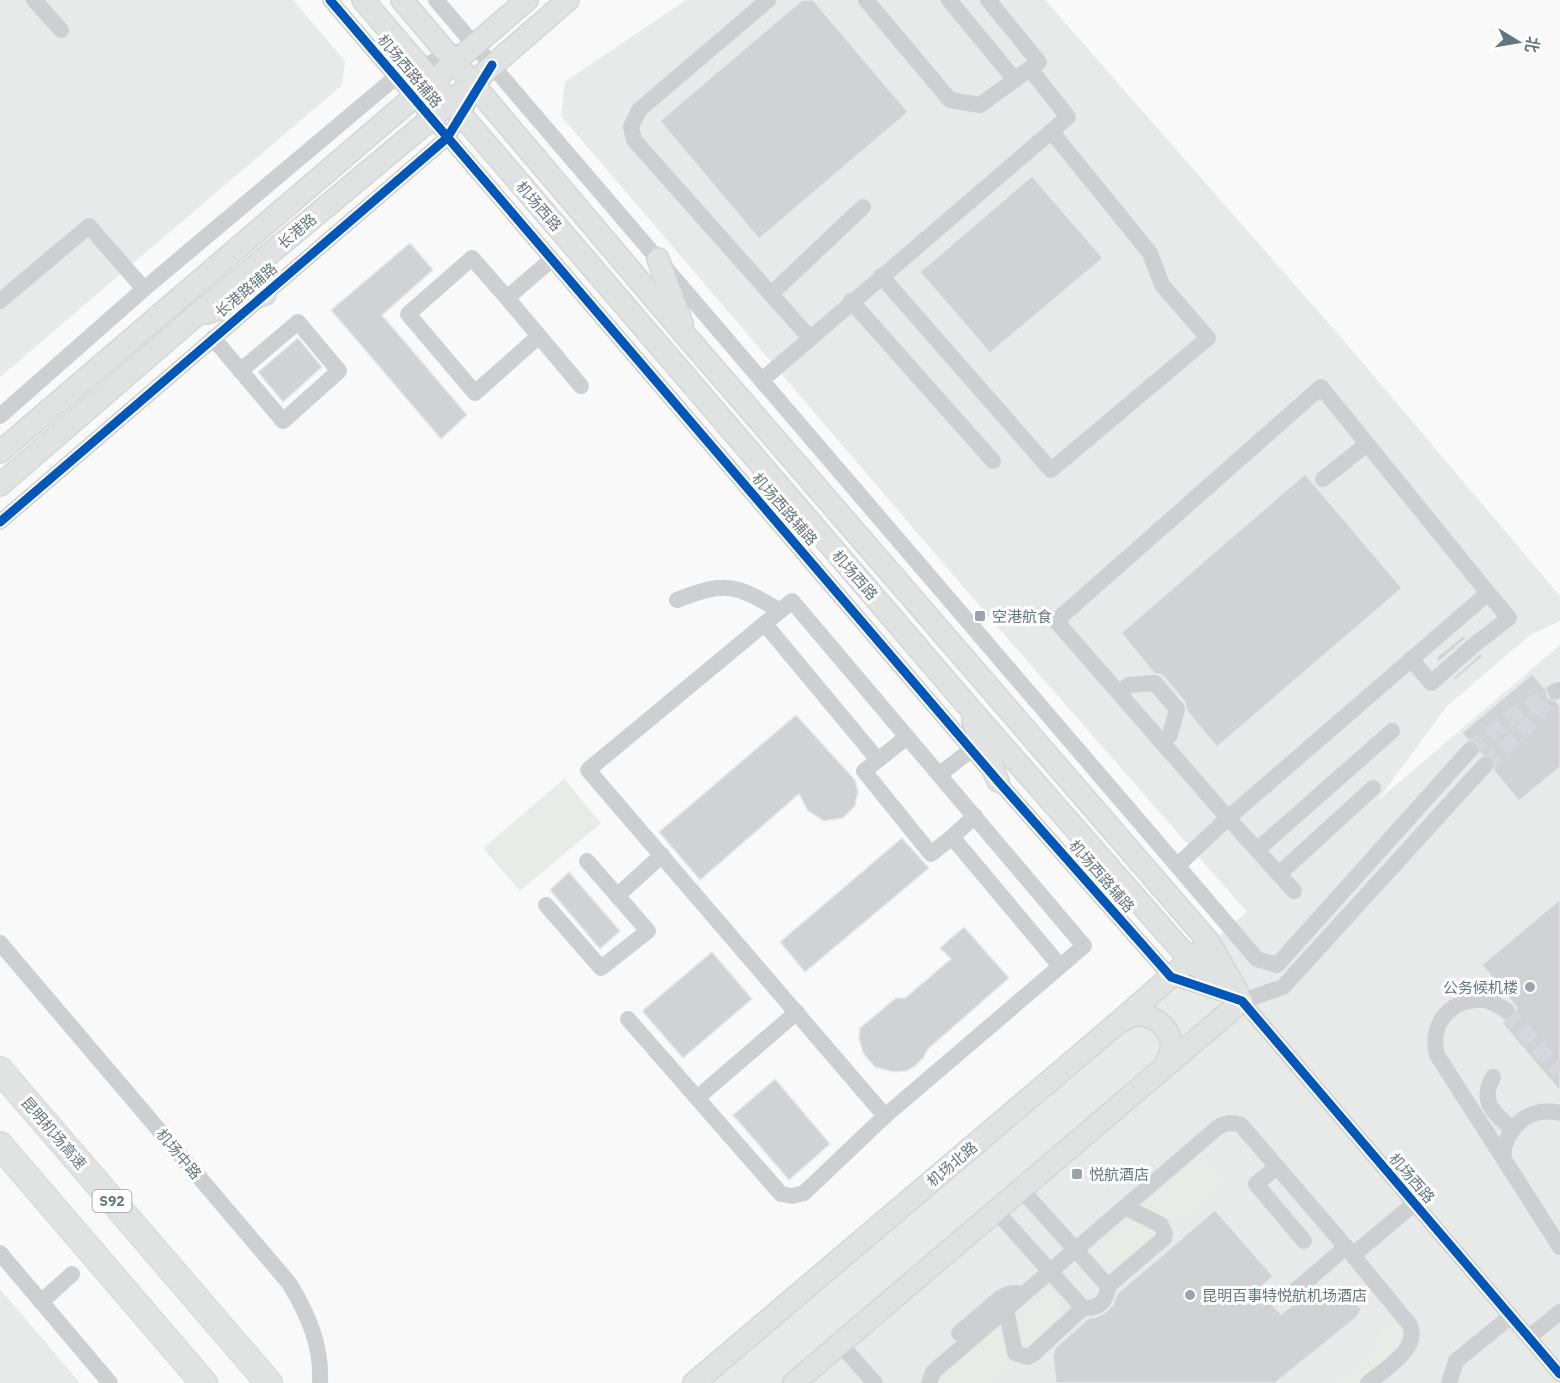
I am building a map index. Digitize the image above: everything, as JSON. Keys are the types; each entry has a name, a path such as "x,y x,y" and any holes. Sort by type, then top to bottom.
{"highway":[{"name":"昆明机场高速","path":"0,1070 268,1383"},
{"path":"0,1145 196,1374"}],"main road":[{"name":"机场西路","path":"363,0 966,704 1190,960 1242,1001"},
{"name":"机场西路","path":"402,0 687,337 1209,942 1242,1001"},
{"name":"长港路","path":"0,452 413,98 426,75 475,45 527,0"},
{"name":"长港路","path":"0,485 195,317 431,119 455,109 492,65 568,0"},
{"path":"658,259 687,337"},
{"path":"195,317 265,294"},
{"path":"966,704 998,781"},
{"name":"机场北路","path":"694,1383 1120,1021 1209,942"},
{"path":"794,1383 1242,1001"},
{"path":"1120,1021 1136,1015 1151,1017 1164,1027 1171,1041 1170,1057 1161,1071"}],"street":[{"path":"34,0 61,30"},
{"name":"机场西路辅路","path":"330,0 998,781 1171,977 1242,1001"},
{"path":"436,0 1257,959 1277,965 1470,750"},
{"path":"768,0 639,110 631,127 634,140 809,337"},
{"path":"866,0 950,100 980,105 1039,62 988,0"},
{"path":"949,0 1015,80"},
{"path":"762,380 809,337 1068,117 1030,69"},
{"path":"0,416 144,288 396,77 426,75"},
{"name":"长港路辅路","path":"0,522 447,138 455,109"},
{"path":"881,276 1051,470 1208,338 1162,285 1150,253 1051,131"},
{"path":"771,294 863,207"},
{"path":"0,302 89,226 144,288"},
{"path":"539,336 474,393 408,314 472,258 507,298 539,336 581,386"},
{"path":"507,298 551,260"},
{"path":"851,301 993,460"},
{"path":"213,338 283,421 339,370 298,322 240,370"},
{"path":"1294,891 1056,621 1321,387 1509,618 1431,683 1411,659"},
{"path":"1323,479 1367,444"},
{"path":"676,600 705,589 735,588 755,596 780,611"},
{"path":"1178,865 1228,818 1488,593"},
{"path":"628,1019 781,1194 792,1196 804,1193 885,1116 1084,946 792,601 588,770 885,1116"},
{"path":"765,624 878,760"},
{"path":"1119,693 1129,685 1155,683 1177,709 1170,735 1162,742"},
{"path":"1257,850 1392,731"},
{"path":"907,737 864,771 931,854 975,816"},
{"path":"940,774 972,750"},
{"path":"1242,1001 1283,987 1485,765"},
{"path":"1279,874 1373,788"},
{"path":"952,837 1060,966"},
{"path":"617,896 662,855"},
{"path":"546,905 601,968 648,931 587,861"},
{"name":"机场中路","path":"0,944 289,1283 303,1306 312,1328 318,1350 320,1383"},
{"path":"1506,1010 1483,1000 1456,1005 1443,1016 1439,1023 1434,1039 1437,1055 1560,1247"},
{"name":"机场西路","path":"1242,1001 1560,1374"},
{"path":"697,1098 797,1012"},
{"path":"1493,1077 1488,1090 1489,1104 1512,1129"},
{"path":"1503,1156 1504,1147 1512,1129 1527,1116 1547,1111 1560,1113"},
{"path":"929,1383 933,1372 1216,1128 1226,1123 1241,1125 1410,1324 1413,1340 1409,1348 1368,1383"},
{"path":"1277,1167 1256,1184 1304,1241"},
{"path":"1022,1189 1108,1286"},
{"path":"1288,1297 1415,1203"},
{"path":"1006,1309 1015,1353 1027,1357 1083,1308 1098,1306 1104,1301 1108,1286 1166,1234 1161,1225 1125,1207"},
{"path":"996,1211 1083,1308"},
{"path":"0,1253 110,1383"},
{"path":"41,1302 72,1274"},
{"path":"958,1333 1000,1298 1008,1294 1024,1293"},
{"path":"1529,1337 1560,1312"},
{"path":"1449,1383 1456,1361 1511,1316"},
{"path":"840,1344 869,1381"}],"shaded area":[{"path":"0,0 293,0 345,61 342,85 0,377"},
{"path":"686,0 1045,0 1345,342 1560,596 1560,621 1530,635 1447,706 1377,801 1560,645 1560,1383 689,1383 1247,912 1002,632 561,116 565,82"},
{"path":"564,779 601,823 520,891 483,848"},
{"path":"1199,1151 1226,1182 1198,1208 1179,1218 1168,1219 1156,1216 1143,1208 1143,1200"},
{"path":"1126,1221 1151,1227 1157,1233 1121,1267 1097,1262 1092,1257 1093,1248"},
{"path":"0,1289 80,1383 0,1383"},
{"path":"1049,1291 1055,1294 1059,1309 1058,1318 1038,1338 1024,1345 1019,1338 1018,1330 1022,1313 1034,1299"},
{"path":"1387,1323 1400,1324 1404,1328 1401,1347 1359,1383 1332,1383 1374,1353 1381,1326"},
{"path":"998,1330 1004,1335 1008,1363 1002,1371 987,1383 938,1383 940,1376"}],"building":[{"path":"802,0 813,0 908,112 759,239 660,121"},
{"path":"1032,176 1103,258 990,353 920,272"},
{"path":"410,243 433,270 382,315 467,415 441,439 331,310"},
{"path":"298,338 322,367 283,402 258,372"},
{"path":"1305,474 1402,588 1217,747 1187,711 1185,702 1163,676 1154,673 1121,633"},
{"path":"1464,635 1466,638 1439,662 1436,658"},
{"path":"1480,654 1483,656 1455,680 1453,678"},
{"path":"1532,674 1546,690 1548,698 1556,701 1560,706 1560,767 1519,801 1494,771 1495,762 1492,758 1481,755 1477,743 1468,740 1462,733"},
{"path":"796,715 855,780 858,791 855,806 843,818 824,821 808,811 799,794 700,880 659,832"},
{"path":"902,838 929,868 805,972 780,942"},
{"path":"569,872 620,931 600,949 550,890"},
{"name":"公务候机楼","path":"1560,899 1560,1091 1501,1022 1512,1019 1517,1008 1482,965"},
{"path":"964,927 1009,978 928,1049 914,1067 906,1071 893,1072 875,1067 863,1053 859,1038 860,1028 896,998 905,998 951,959 940,948"},
{"path":"712,952 752,999 683,1058 642,1011"},
{"path":"775,1079 830,1144 789,1180 733,1115"},
{"name":"昆明百事特悦航机场酒店","path":"1215,1210 1273,1276 1259,1289 1281,1314 1315,1288 1355,1302 1361,1309 1357,1317 1275,1383 1056,1383 1053,1356 1055,1348 1089,1318 1097,1317 1107,1311 1113,1305 1117,1294"}],"tunnel":[{"path":"1470,750 1512,716 1556,691"},
{"path":"1485,765 1524,730 1547,701"},
{"path":"1506,1010 1560,1073"}],"cycle path":[{"path":"330,0 998,781 1171,977 1242,1001 1560,1374"},
{"path":"0,522 447,138 492,65"}],"place":[{"name":"空港航食","path":"980,616"},
{"name":"公务候机楼","path":"1530,987"},
{"name":"悦航酒店","path":"1077,1174"},
{"name":"昆明百事特悦航机场酒店","path":"1190,1295"}]}
